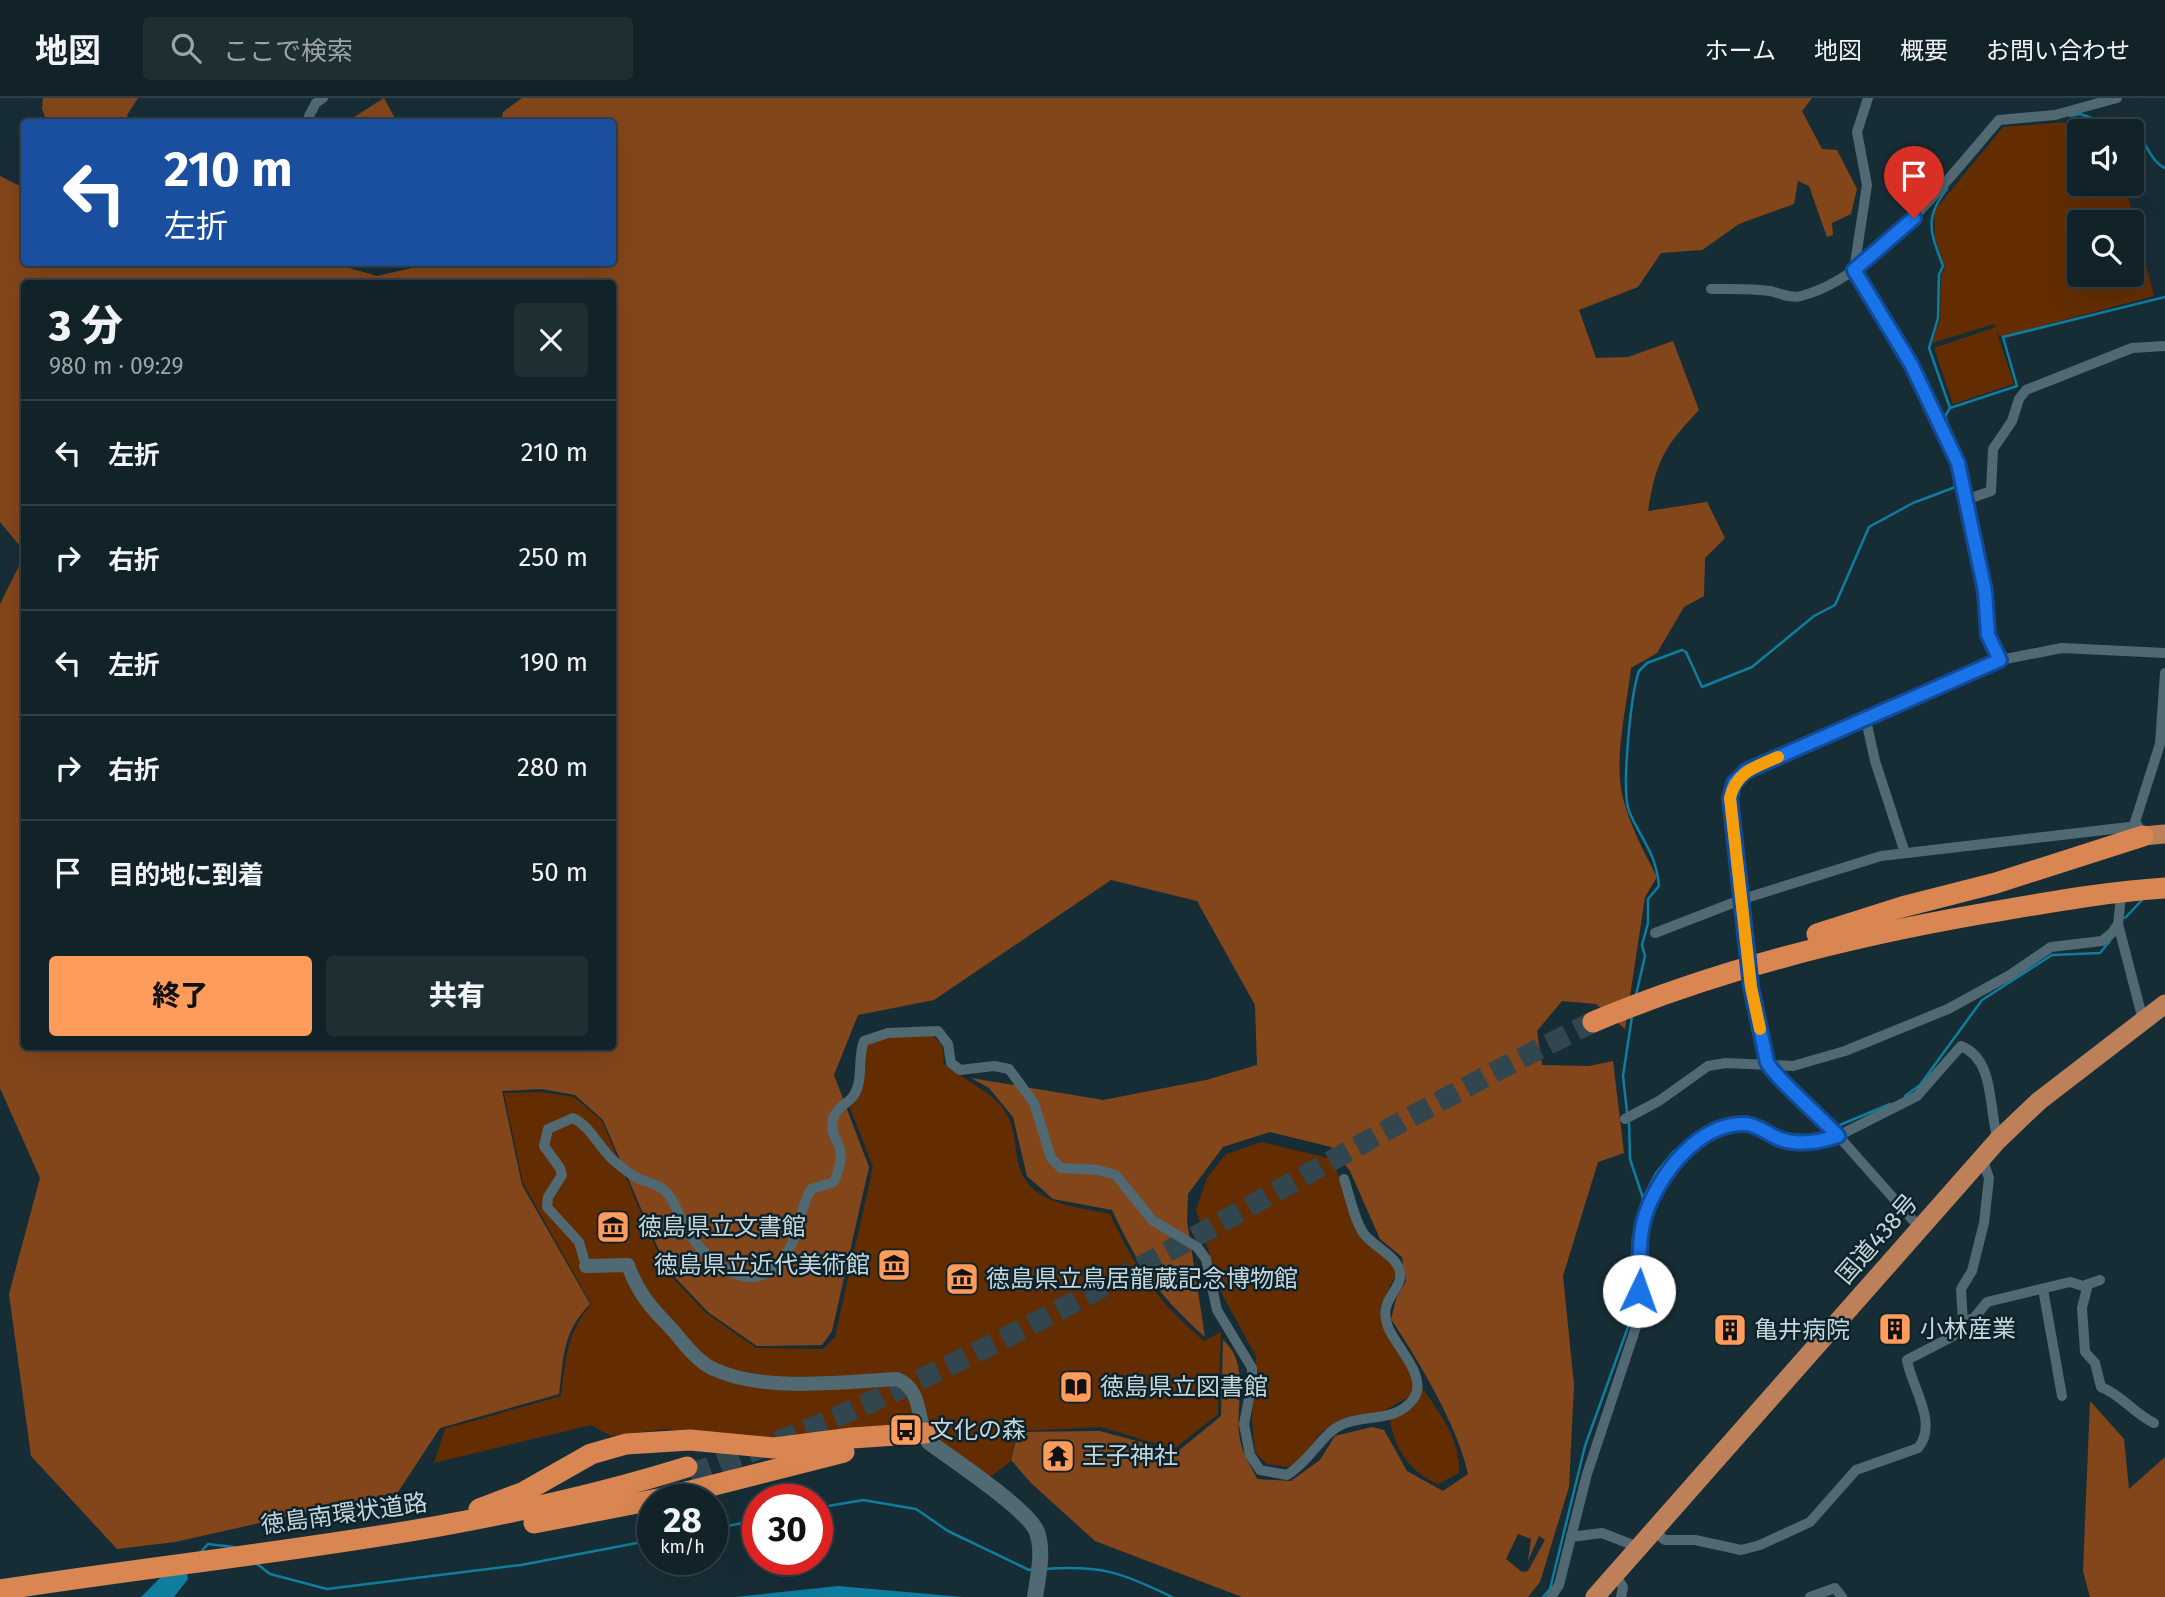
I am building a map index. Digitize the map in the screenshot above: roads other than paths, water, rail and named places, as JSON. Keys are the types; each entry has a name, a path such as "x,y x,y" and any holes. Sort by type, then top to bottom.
{"highway":[{"path":"1591,1019 1687,981 1902,907 1996,883 2115,843 2140,831 2165,834"},
{"path":"1687,981 1869,935 2102,893 2127,898 2165,888"},
{"name":"国道438号","path":"1595,1597 1998,1140 2039,1101 2165,1004"},
{"path":"355,1540 507,1499 591,1454 626,1444 690,1440 785,1448 852,1438 927,1438"},
{"path":"719,1484 869,1447 927,1438"},
{"name":"徳島南環状道路","path":"4,1593 288,1553 421,1540 569,1509 689,1470 521,1512 288,1553"},
{"path":"421,1540 637,1503"}],"main road":[{"path":"927,1438 1028,1518 1037,1531 1040,1547 1035,1597"}],"street":[{"path":"309,116 316,103 323,98"},
{"path":"1868,98 1857,132 1867,185 1854,270 1897,338 1945,430 1958,463 1985,591 1988,635 2000,660"},
{"path":"1711,289 1747,289 1799,297 1825,287 1854,270 1914,218 1999,120 2054,115 2117,98"},
{"path":"1966,500 1991,491 1993,449 2012,421 2019,399 2026,390 2132,348 2165,346"},
{"path":"1919,1227 1826,1122 1769,1066 1751,987 1730,798 1734,783 1746,771 2000,660 2062,648 2165,653"},
{"path":"1655,933 1743,899 1881,856 2140,831 2135,822 2160,744 2165,673"},
{"path":"1866,720 1875,761 1905,853"},
{"path":"1625,1119 1659,1101 1708,1066 1726,1063 1793,1066 1890,1034 1978,993 2051,947 2102,940 2112,933 2118,924 2127,898"},
{"path":"2118,924 2143,1020"},
{"path":"927,1438 920,1409 904,1382 897,1379 803,1384 750,1379 715,1370 690,1350 650,1308 635,1286 628,1265 586,1266 579,1242 547,1207 548,1197 562,1175 544,1146 548,1129 573,1118 581,1122 612,1159 634,1177 662,1188 689,1233 704,1250 740,1278 757,1278 776,1267 790,1247 801,1225 811,1189 834,1182 841,1163 840,1148 831,1135 833,1119 835,1112 854,1096 859,1083 859,1053 864,1041 888,1033 939,1031 948,1044 951,1063 960,1070 994,1066 1009,1069 1034,1103 1051,1158 1061,1168 1098,1170 1116,1175 1152,1220 1197,1247 1209,1268 1217,1310 1252,1368 1244,1424 1250,1455 1261,1470 1287,1475 1304,1464 1343,1423 1387,1417 1409,1405 1416,1395 1417,1377 1387,1326 1385,1315 1385,1303 1399,1281 1400,1273 1396,1264 1362,1232 1344,1179"},
{"path":"1551,1597 1559,1585 1587,1474 1637,1324 1644,1219 1657,1188 1678,1159 1698,1141 1735,1125 1749,1124 1782,1140 1803,1143 1838,1136 1917,1096 1961,1046 1970,1050 1986,1072 1998,1140"},
{"path":"1653,1531 1665,1540 1695,1540 1741,1550 1800,1529 1819,1514 1856,1470 1908,1453 1922,1443 1924,1416 1907,1360 1957,1334 1963,1322 1961,1289 1972,1271 1984,1223 1989,1178 1982,1158"},
{"path":"1963,1322 1974,1318 1987,1302 2070,1282 2088,1284 2100,1280"},
{"path":"2088,1284 2082,1308 2085,1352 2095,1363 2101,1387 2118,1394 2126,1405 2154,1423"},
{"path":"2043,1289 2062,1396"},
{"path":"1571,1537 1602,1533 1626,1540 1638,1547"},
{"path":"1615,1574 1623,1587 1621,1597"},
{"path":"1810,1597 1835,1588 1842,1597"}],"water":[{"path":"184,1554 188,1579 174,1597 141,1597"},
{"path":"838,1586 963,1597 735,1597"}],"waterway":[{"path":"2070,116 2080,114 2095,119"},
{"path":"2144,144 2155,160 2165,168"},
{"path":"1947,189 1935,209 1931,226 1943,266 1939,275 1938,318 1929,348 1950,408"},
{"path":"1958,451 1945,416 1950,408 2017,386 2003,337 2165,297"},
{"path":"1636,995 1645,956 1642,945 1648,923 1648,899 1659,886 1655,864 1629,811 1627,800 1628,741 1639,671 1647,663 1682,650 1686,652 1702,687 1752,667 1814,616 1835,605 1869,527 1913,503 1958,486"},
{"path":"2125,918 2143,899"},
{"path":"1905,1096 1920,1085 1982,1000 2052,955 2100,953 2110,941"},
{"path":"1627,1112 1623,1076 1632,1016"},
{"path":"1835,1127 1890,1104"},
{"path":"1543,1597 1550,1589 1585,1446 1628,1327 1633,1237 1643,1198 1656,1173 1673,1152 1723,1120 1740,1117 1752,1119 1781,1133 1813,1136"},
{"path":"1629,1121 1630,1159 1643,1198"},
{"path":"833,1505 863,1500 916,1509 948,1531 1029,1570 1034,1569"},
{"path":"728,1526 742,1523"},
{"path":"256,1563 270,1574 327,1589 521,1565 637,1543"},
{"path":"200,1553 208,1544 234,1547"},
{"path":"1044,1569 1081,1568 1110,1572 1172,1597"}],"tunnel":[{"path":"690,1474 808,1429 924,1378 1037,1322 1481,1079 1593,1022"}],"place":[{"name":"徳島県立文書館","path":"613,1227"},
{"name":"徳島県立近代美術館","path":"894,1265"},
{"name":"徳島県立鳥居龍蔵記念博物館","path":"962,1279"},
{"name":"小林産業","path":"1895,1329"},
{"name":"亀井病院","path":"1730,1330"},
{"name":"徳島県立図書館","path":"1076,1387"},
{"name":"文化の森","path":"906,1430"},
{"name":"王子神社","path":"1058,1456"}]}
